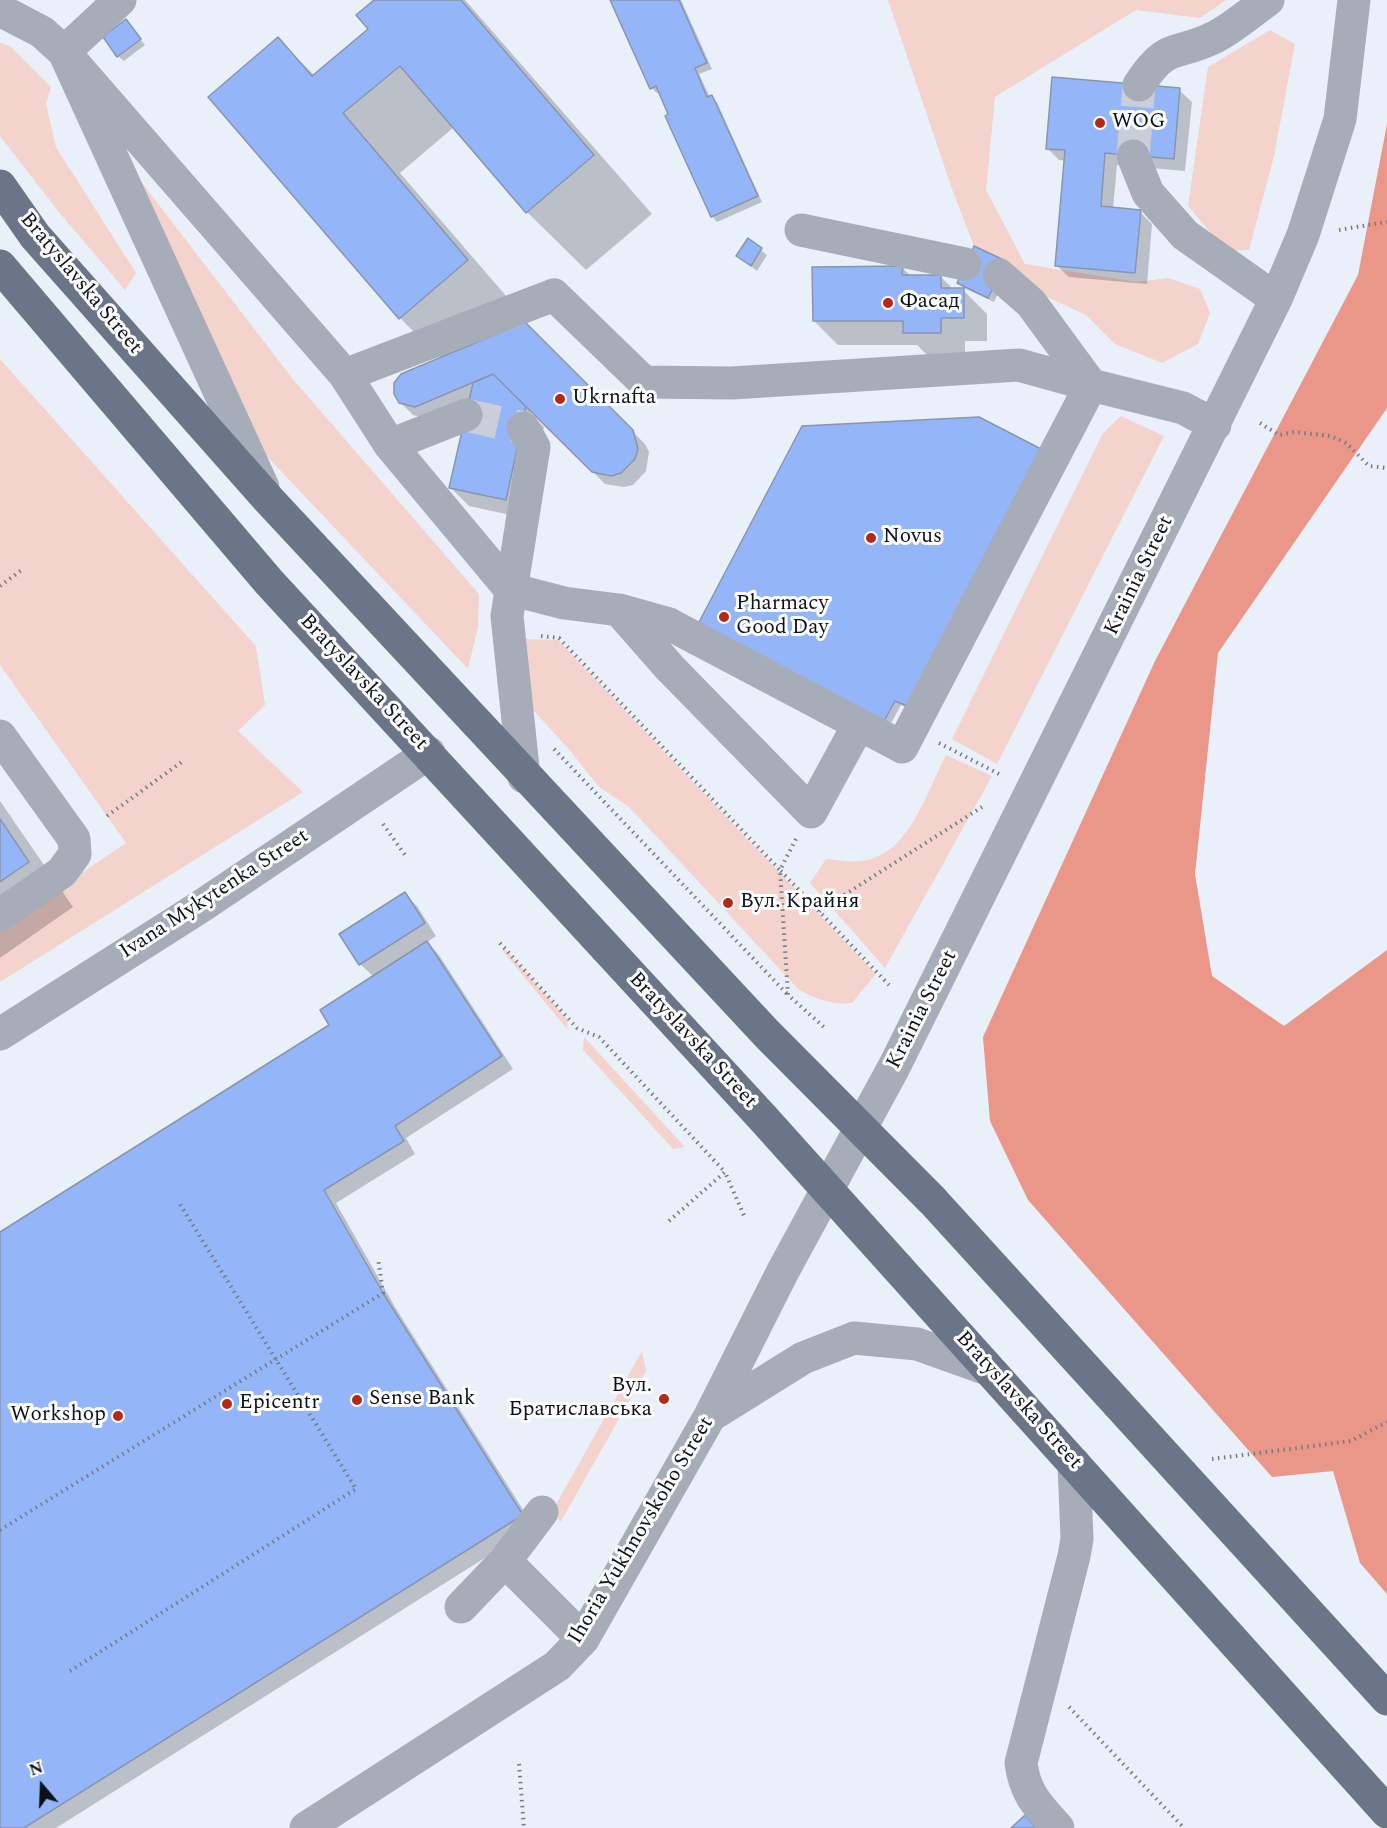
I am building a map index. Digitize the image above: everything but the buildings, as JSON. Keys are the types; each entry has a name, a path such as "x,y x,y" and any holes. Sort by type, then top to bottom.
{"main road":[{"name":"Bratyslavska Street","path":"0,186 35,236 268,500 524,777 767,1034 933,1201 1387,1699"},
{"name":"Bratyslavska Street","path":"0,266 269,582 429,753 828,1190 1387,1812"}],"street":[{"path":"64,52 120,0"},
{"path":"1139,85 1152,65 1170,51 1214,38 1268,0"},
{"name":"Krainia Street","path":"861,1128 900,1057 1276,298 1303,236 1340,119 1354,0"},
{"path":"0,10 42,33 64,52 345,375 390,445 510,589 564,603 619,610 669,624 902,747 1091,384"},
{"path":"64,52 268,500"},
{"path":"1133,156 1148,193 1185,235 1276,298"},
{"path":"801,230 965,264"},
{"path":"999,274 1031,303 1091,384"},
{"path":"345,375 555,295 644,382 732,383 1019,365 1183,408 1215,425"},
{"path":"390,445 466,415"},
{"path":"523,428 534,447 507,616 524,777"},
{"path":"619,610 670,668 811,812 859,724"},
{"path":"0,736 74,839 75,854 62,872 0,915"},
{"name":"Ivana Mykytenka Street","path":"0,1035 200,907 429,753"},
{"name":"Ihoria Yukhnovskoho Street","path":"306,1828 556,1666 583,1639 710,1416 783,1271 861,1128"},
{"path":"710,1416 803,1358 854,1338 917,1344 987,1369"},
{"path":"1058,1828 1031,1798 1023,1783 1021,1763 1074,1556 1077,1539 1074,1463"},
{"path":"461,1607 506,1561 542,1512"},
{"path":"506,1561 583,1639"}],"path":[{"path":"1303,236 1387,222"},
{"path":"1260,423 1279,435 1294,432 1331,436 1346,443 1369,466 1387,468"},
{"path":"0,586 22,568"},
{"path":"537,636 559,638 889,985"},
{"path":"912,729 999,774"},
{"path":"553,747 788,995 824,1027"},
{"path":"108,816 183,760"},
{"path":"819,911 982,807"},
{"path":"788,995 780,870 811,812"},
{"path":"381,820 405,855"},
{"path":"500,943 577,1028 599,1037 725,1173 745,1218"},
{"path":"669,1221 725,1173"},
{"path":"70,1671 356,1489 178,1201"},
{"path":"0,1530 384,1293 378,1257"},
{"path":"1172,1463 1351,1441 1387,1422"},
{"path":"1062,1700 1184,1828"},
{"path":"519,1764 524,1828"}],"shaded area":[{"path":"888,0 1226,0 1200,18 1136,10 995,97 986,190 1025,264 1136,282 1168,278 1200,289 1210,313 1198,344 1162,363 1115,344 1086,315 1015,282 1005,261 974,246 953,192"},
{"path":"1270,30 1295,44 1274,156 1249,250 1226,251 1188,206 1208,67"},
{"path":"0,43 10,46 51,87 46,104 56,147 136,273 125,290 58,211 0,136"},
{"path":"1387,124 1387,408 1218,653 1195,874 1212,976 1284,1026 1387,950 1387,1594 1360,1563 1333,1471 1272,1477 1028,1200 990,1121 983,1037 1155,661 1358,275"},
{"path":"119,153 292,378 479,594 478,627 468,669 242,430"},
{"path":"0,359 256,646 265,705 238,731 303,792 0,982 0,928 126,843 0,665"},
{"path":"1121,416 1164,436 997,764 952,739 1103,433"},
{"path":"513,627 527,639 558,640 876,974 852,1003 824,1001 799,990 629,807 599,787 567,747 521,697"},
{"path":"946,755 992,776 885,968 810,883 826,859 865,861 877,857 901,839 919,812"},
{"path":"504,948 568,1020 567,1029 502,950"},
{"path":"584,1037 685,1147 673,1149 583,1050"},
{"path":"642,1351 646,1371 560,1523 554,1508"}],"tunnel":[{"path":"1133,156 1139,85"},
{"path":"466,415 523,428"}],"place":[{"name":"WOG","path":"1100,123"},
{"name":"Фасад","path":"888,303"},
{"name":"Ukrnafta","path":"560,399"},
{"name":"Novus","path":"871,538"},
{"name":"Pharmacy Good Day","path":"724,617"},
{"name":"Вул. Крайня","path":"728,903"},
{"name":"Вул. Братиславська","path":"664,1399"},
{"name":"Sense Bank","path":"357,1400"},
{"name":"Epicentr","path":"227,1404"},
{"name":"Workshop","path":"118,1416"}]}
